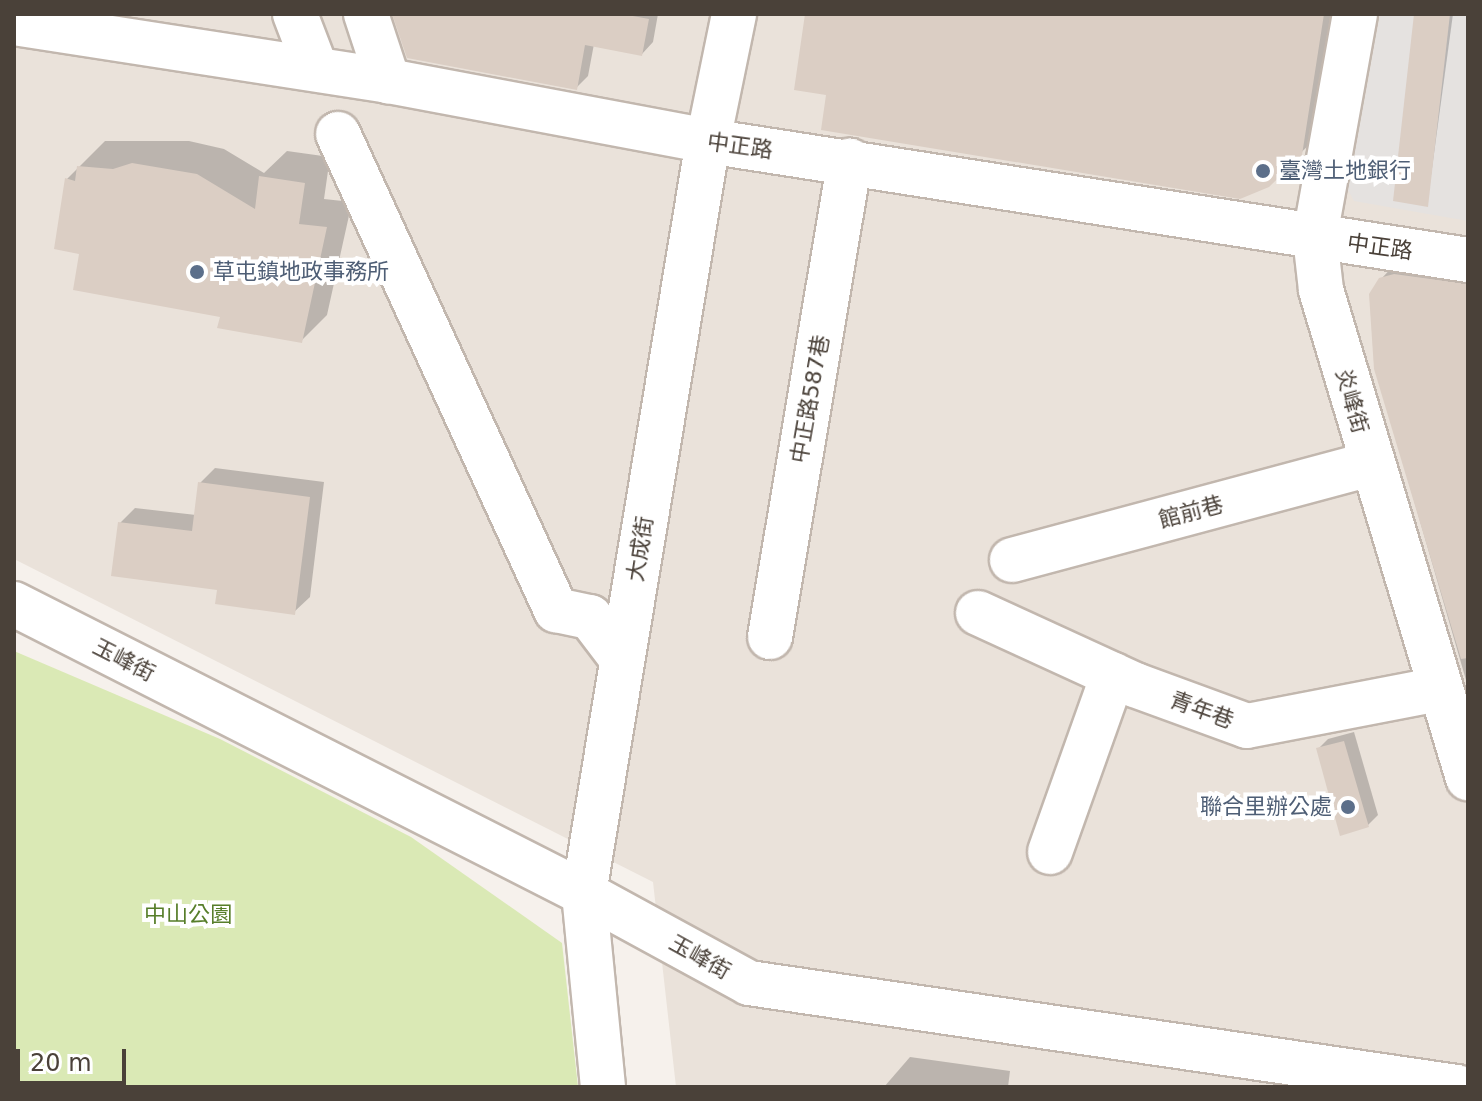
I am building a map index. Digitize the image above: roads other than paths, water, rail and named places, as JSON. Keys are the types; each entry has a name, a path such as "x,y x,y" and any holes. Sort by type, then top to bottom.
{"street":[{"path":"295,14 316,69"},
{"path":"366,14 388,81"},
{"name":"大成街","path":"603,1087 584,893 708,141 734,14"},
{"name":"炎峰街","path":"1355,14 1315,237 1321,290 1370,464 1468,778"},
{"name":"中正路","path":"14,23 388,81 708,141 1468,260"},
{"path":"338,134 556,610 590,617 622,659"},
{"name":"中正路587巷","path":"770,637 850,161"},
{"name":"館前巷","path":"1012,560 1370,464"},
{"name":"玉峰街","path":"14,604 584,893 749,983 1460,1087"},
{"name":"青年巷","path":"978,613 1113,675 1247,726 1440,689"},
{"path":"1050,852 1113,675"},
{"path":"1460,1087 1468,1059"}],"place":[{"name":"臺灣土地銀行","path":"1263,171"},
{"name":"草屯鎮地政事務所","path":"197,272"},
{"name":"聯合里辦公處","path":"1348,807"}],"park label":[{"name":"中山公園","path":"188,915"}]}
